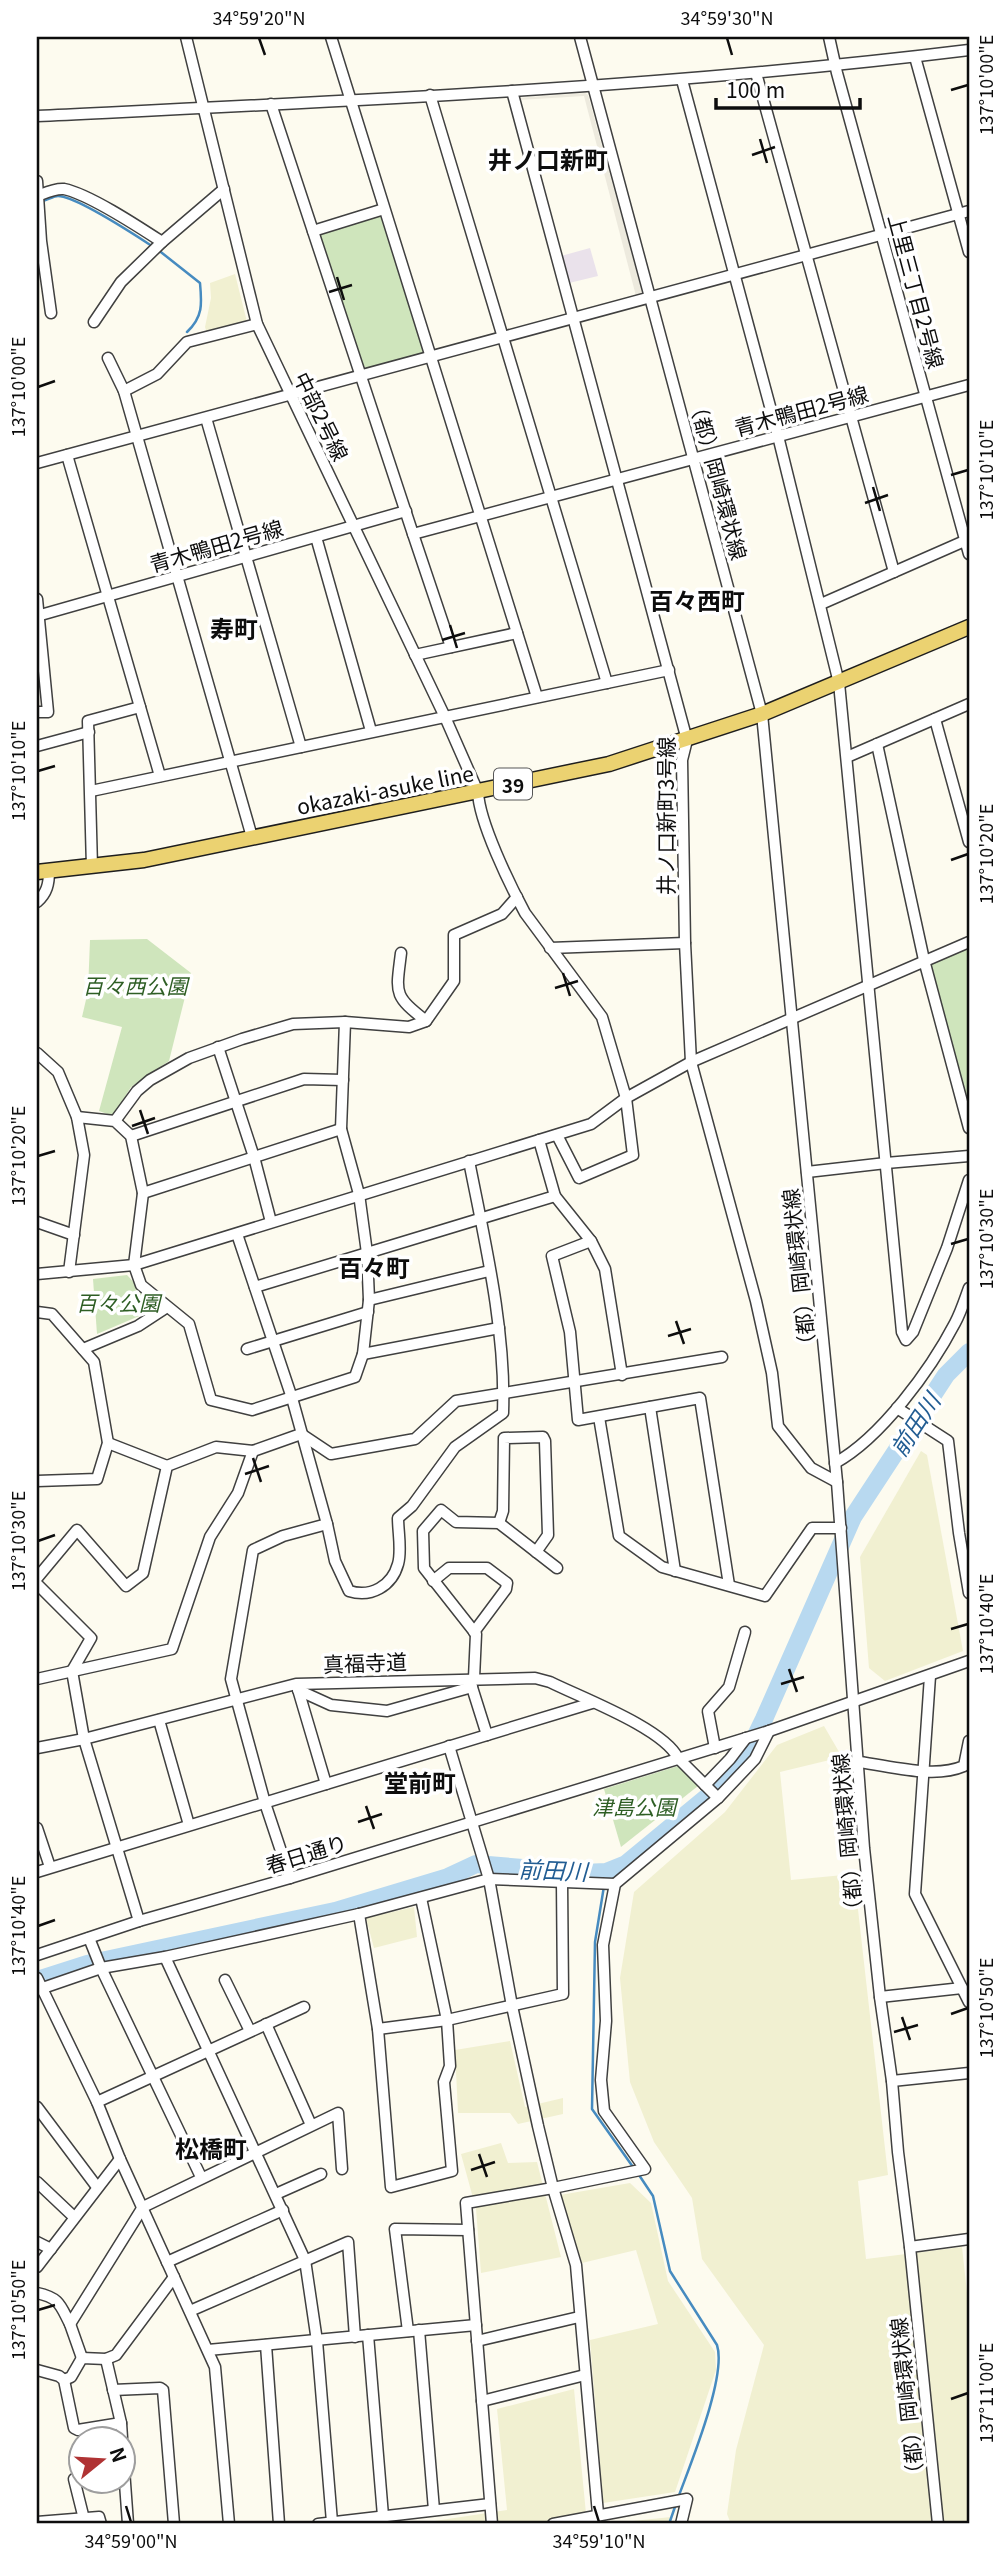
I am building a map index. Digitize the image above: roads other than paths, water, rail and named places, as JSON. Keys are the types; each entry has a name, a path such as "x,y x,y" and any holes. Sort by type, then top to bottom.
{"main road":[{"name":"okazaki-asuke line","path":"43,872 144,860 609,764 762,714 839,684 969,627"}],"street":[{"name":"中部2号線","path":"186,37 257,324 444,717 478,792 482,814 517,897 525,913 603,1017 626,1098 633,1155 579,1178 557,1135"},
{"path":"331,37 537,697"},
{"name":"（都）岡崎環状線","path":"580,37 762,714 837,1482 864,1848 892,2081 938,2524"},
{"name":"上里三丁目2号線","path":"829,37 969,554"},
{"path":"37,116 594,87 756,74 969,50"},
{"path":"915,57 964,213 969,252"},
{"path":"756,74 894,572"},
{"path":"682,80 778,436 839,684 902,1332 906,1340 913,1332 947,1248 969,1180"},
{"name":"井ノ口新町3号線","path":"512,91 687,740 681,760 691,1062 757,1301 772,1373 778,1426 811,1468 837,1482"},
{"path":"430,95 607,683"},
{"path":"271,104 451,647"},
{"path":"37,181 38,212 51,313"},
{"path":"94,322 121,282 224,188"},
{"path":"37,195 56,189 72,192 122,217 162,242"},
{"path":"313,231 384,209"},
{"path":"37,463 964,213"},
{"path":"124,391 157,374 187,342 257,324"},
{"path":"108,358 124,391 252,837"},
{"name":"青木鴨田2号線","path":"413,534 969,385"},
{"path":"206,418 301,747"},
{"path":"67,455 160,776"},
{"name":"青木鴨田2号線","path":"38,616 406,511"},
{"path":"316,537 371,731"},
{"path":"821,604 967,540"},
{"path":"37,599 40,668 48,712 37,712"},
{"path":"415,655 517,633"},
{"path":"91,791 669,670"},
{"path":"846,757 969,704"},
{"path":"92,867 88,720 140,707"},
{"path":"935,719 969,842"},
{"path":"37,746 89,732"},
{"path":"877,744 924,960 969,1128"},
{"path":"37,902 44,895 49,883 43,872"},
{"path":"115,1121 137,1091 150,1080 189,1058 218,1047 293,1024 345,1022 409,1027 426,1021 454,981 454,935 502,914 517,897"},
{"path":"37,1274 134,1265 591,1124 626,1098 691,1062 969,942"},
{"path":"551,948 685,943"},
{"path":"401,953 397,987 402,1002 426,1021"},
{"path":"76,1117 115,1121 131,1136 143,1193 134,1265 141,1285 189,1324 211,1400 251,1410 355,1377 363,1354 368,1312 368,1254 359,1194 341,1129 345,1022"},
{"path":"218,1047 254,1157 271,1222"},
{"path":"37,1054 58,1072 76,1117 84,1155 69,1272"},
{"path":"131,1136 304,1079 343,1080"},
{"path":"143,1193 341,1129"},
{"path":"539,1140 555,1196 591,1241 605,1269 622,1375"},
{"path":"807,1172 969,1156"},
{"path":"237,1234 292,1398 335,1561 349,1591 373,1593 393,1577 399,1562 398,1518 412,1506 455,1447 503,1413 499,1328 469,1161"},
{"path":"255,1287 555,1196"},
{"path":"37,1222 74,1236"},
{"path":"591,1241 552,1256 570,1332 578,1420 700,1398 729,1585"},
{"path":"369,1300 489,1271"},
{"path":"835,1463 854,1452 897,1408 957,1321 969,1288"},
{"path":"83,1349 138,1326 167,1307"},
{"path":"37,1312 52,1314 94,1362 108,1443 97,1479 37,1482"},
{"path":"247,1349 368,1312"},
{"path":"363,1354 499,1328"},
{"path":"301,1434 331,1454 415,1439 456,1401 722,1357"},
{"path":"650,1407 676,1571"},
{"path":"897,1408 906,1416 935,1430 948,1441 969,1593"},
{"path":"599,1416 619,1536 662,1567 765,1596 812,1528 841,1528"},
{"path":"108,1443 167,1466 216,1447 253,1451 301,1434"},
{"path":"499,1523 503,1511 504,1438 543,1437 548,1535 536,1552"},
{"path":"37,1679 172,1649 210,1537 238,1493 253,1451"},
{"path":"38,1574 77,1530 125,1586 143,1573 167,1466"},
{"path":"487,1735 472,1681 477,1637 424,1568 423,1534 439,1511 456,1522 499,1523 557,1568"},
{"path":"290,1878 265,1803 231,1679 253,1550 283,1536 327,1524"},
{"path":"433,1581 449,1568 487,1568 507,1583 506,1589 474,1632"},
{"path":"37,1584 91,1638 72,1671 84,1739 139,1921"},
{"path":"715,1748 708,1711 729,1687 746,1632"},
{"path":"492,2524 466,2203 645,2169 604,2111 601,2080 606,2021 603,1945 615,1884 718,1798 755,1759 769,1731 969,1661"},
{"path":"930,1676 915,1894 969,2002"},
{"name":"真福寺道","path":"37,1748 297,1687 541,1679 648,1729 674,1751 718,1798"},
{"path":"297,1687 331,1705 387,1711 472,1681"},
{"path":"297,1687 326,1784"},
{"path":"37,1871 592,1703"},
{"path":"159,1720 189,1825"},
{"name":"春日通り","path":"37,1955 139,1921 290,1878 769,1731"},
{"path":"705,1785 746,1738"},
{"path":"859,1762 925,1770 967,1771 969,1741"},
{"path":"449,1746 489,1879 512,2006 553,2188 576,2265 598,2514"},
{"path":"37,1828 50,1867"},
{"path":"229,2524 215,2367 120,2159 97,2102 38,1985 101,1968 165,1957 359,1913 489,1879 615,1884"},
{"path":"378,2029 447,2020 563,1994 562,1882"},
{"path":"359,1913 378,2029 391,2188 452,2171 444,2082 450,2066 447,2020 421,1898"},
{"path":"89,1938 201,2177"},
{"path":"165,1957 305,2260 317,2341 332,2522"},
{"path":"225,1980 250,2031"},
{"path":"880,1997 962,1988"},
{"path":"97,2102 303,2007"},
{"path":"266,2024 311,2125"},
{"path":"892,2081 969,2073"},
{"path":"37,2107 97,2187"},
{"path":"70,2324 143,2207 338,2113 342,2169"},
{"path":"37,2267 120,2159"},
{"path":"275,2194 321,2174"},
{"path":"37,2182 74,2217"},
{"path":"167,2262 283,2210"},
{"path":"434,2510 414,2331 395,2230 468,2230"},
{"path":"910,2247 969,2239"},
{"path":"37,2242 51,2249"},
{"path":"190,2311 348,2242 355,2337"},
{"path":"82,2358 106,2359 116,2355 174,2277"},
{"path":"37,2293 51,2296 58,2301 70,2324 82,2358 71,2377 64,2380"},
{"path":"477,2341 579,2317"},
{"path":"208,2350 476,2325"},
{"path":"368,2335 383,2516"},
{"path":"267,2345 279,2524"},
{"path":"37,2370 64,2380 74,2428 78,2430 121,2423 106,2359"},
{"path":"482,2401 585,2375"},
{"path":"113,2390 163,2390 174,2524"},
{"path":"78,2494 84,2519"},
{"path":"126,2494 128,2524"},
{"path":"553,2524 687,2499 681,2524"},
{"path":"318,2524 491,2504"},
{"path":"37,2522 72,2522 99,2517 101,2524"}],"waterway":[{"path":"42,201 58,196 78,202 152,246"},
{"path":"157,249 200,283 200,310 196,321 187,332"},
{"name":"前田川","path":"37,1980 87,1964 335,1911 448,1877 476,1864 583,1873 606,1872 626,1864 706,1798 746,1756 853,1517 946,1375 969,1352"},
{"name":"前田川","path":"605,1880 606,1872"},
{"path":"604,1886 595,1942 592,2109 633,2167"},
{"path":"639,2175 653,2196 670,2271 717,2345 719,2359 712,2398 678,2498"},
{"path":"669,2524 676,2504"}],"district":[{"name":"井ノ口新町","path":"548,158"},
{"name":"百々西町","path":"697,599"},
{"name":"寿町","path":"234,627"},
{"name":"百々町","path":"374,1266"},
{"name":"堂前町","path":"420,1781"},
{"name":"松橋町","path":"211,2147"}],"park label":[{"name":"百々西公園","path":"135,985"},
{"name":"百々公園","path":"118,1302"},
{"name":"津島公園","path":"634,1806"}]}
